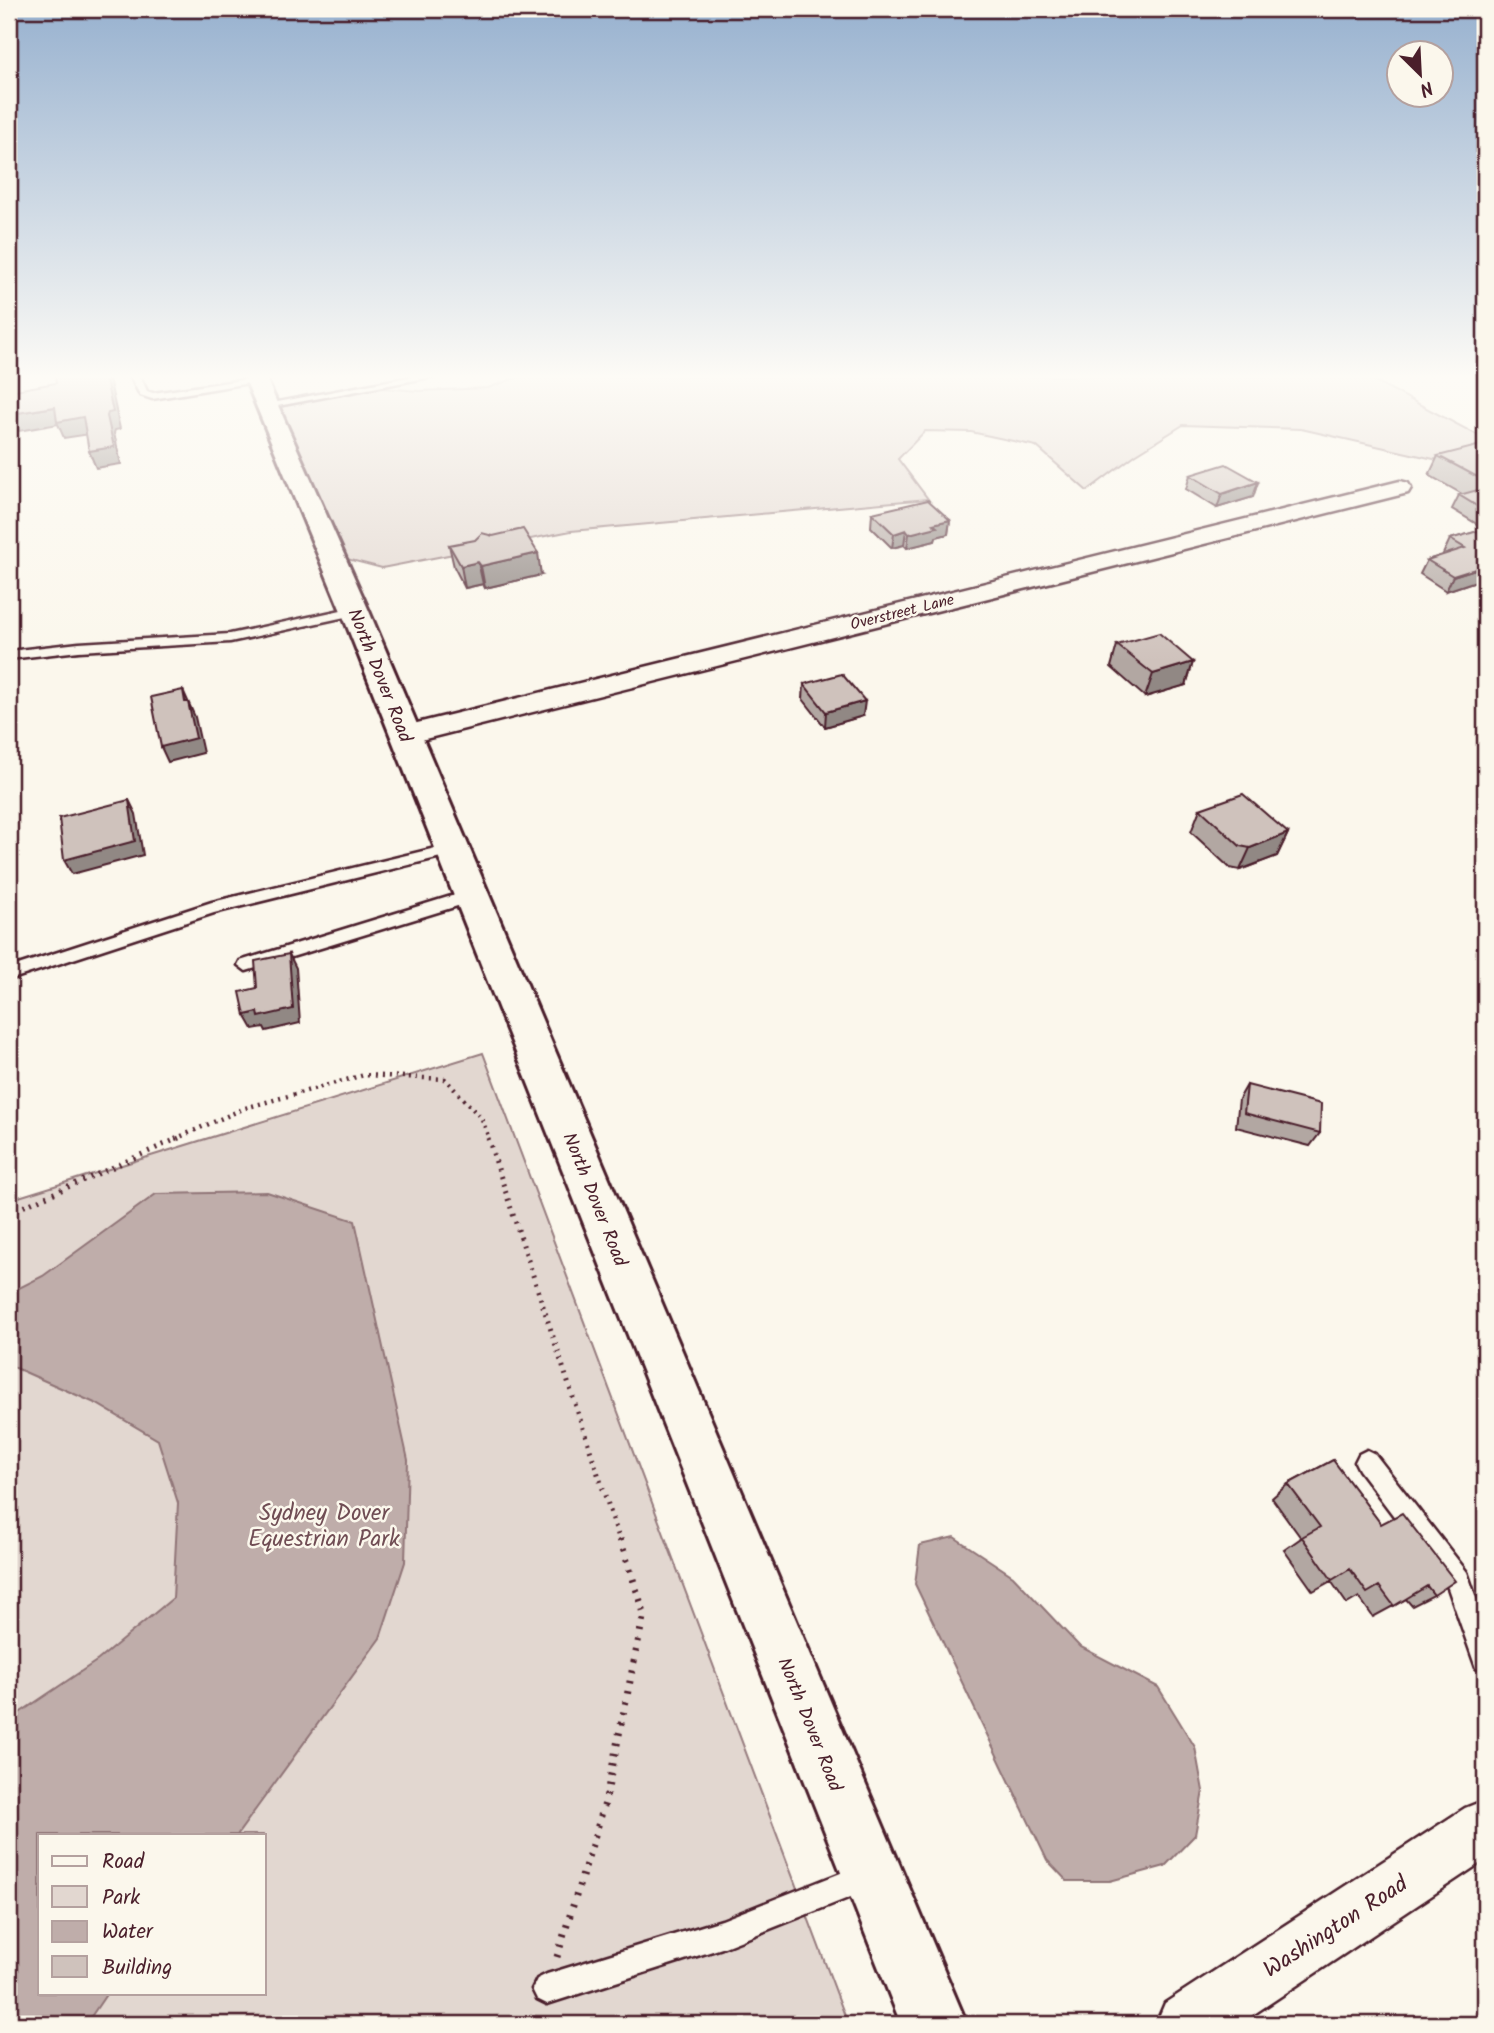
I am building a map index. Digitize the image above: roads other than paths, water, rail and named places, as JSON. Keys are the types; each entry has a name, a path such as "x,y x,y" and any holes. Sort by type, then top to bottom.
{"street":[{"name":"North Dover Road","path":"295,471 355,611 934,2024"},
{"name":"Overstreet Lane","path":"405,735 1400,488"},
{"name":"Washington Road","path":"1186,2024 1485,1828"}],"lane":[{"path":"9,656 79,647 230,638 355,611"},
{"path":"9,974 212,908 452,849"},
{"path":"246,965 471,896"},
{"path":"1367,1462 1458,1581 1485,1659"},
{"path":"547,1989 722,1934 872,1874"}],"water":[{"path":"267,1192 355,1221 408,1460 405,1562 380,1638 238,1834 38,1834 38,1994 106,1994 86,2024 9,2024 9,1720 98,1660 173,1598 178,1503 158,1440 97,1404 9,1365 9,1293 43,1276 156,1194"},
{"path":"954,1537 1013,1576 1079,1646 1158,1687 1195,1747 1203,1791 1195,1835 1165,1866 1110,1881 1067,1881 1047,1860 915,1584 920,1545"}],"park label":[{"name":"Sydney Dover Equestrian Park","path":"324,1525"}]}
